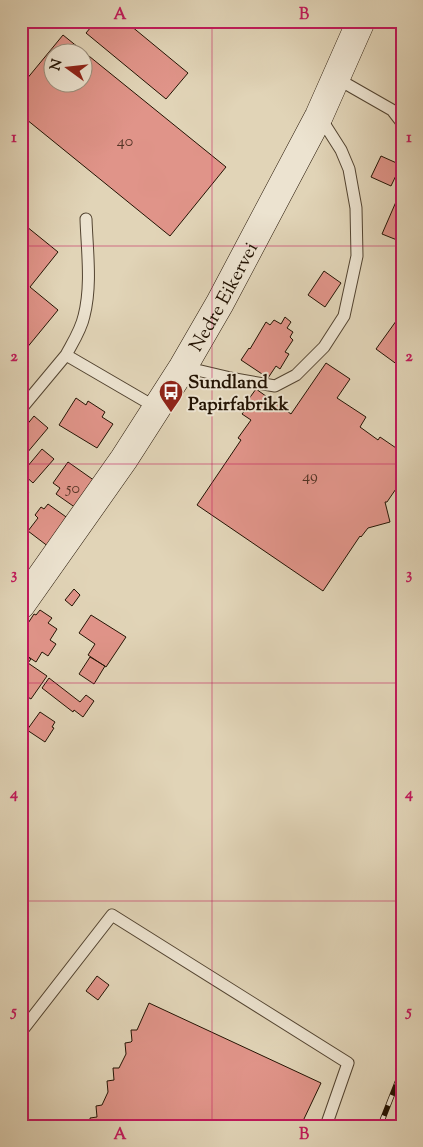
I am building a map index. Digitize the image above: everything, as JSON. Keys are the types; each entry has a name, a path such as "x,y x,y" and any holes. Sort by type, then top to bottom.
{"main road":[{"name":"Nedre Eikervei","path":"21,605 124,459 183,367 220,303 319,116 361,21"}],"lane":[{"path":"336,78 397,112 402,123"},
{"path":"183,367 275,386 296,374 324,347 344,316 357,256 356,208 349,169 341,150 319,116"},
{"path":"21,409 66,355 84,317 88,294 86,219"},
{"path":"66,355 157,408"},
{"path":"21,1032 112,914 348,1063 326,1126"}],"building":[{"path":"96,21 125,21 188,73 166,99 86,33"},
{"path":"63,35 72,42 57,42"},
{"path":"92,58 226,167 170,236 21,115 21,86 42,60 42,92 92,92"},
{"path":"381,156 401,165 391,186 371,177"},
{"path":"402,188 402,242 382,234"},
{"path":"21,222 58,252 30,287 58,310 21,355"},
{"path":"324,271 341,283 325,307 308,295"},
{"path":"285,317 291,322 287,328 293,332 290,337 293,340 285,352 289,354 280,369 276,366 268,378 241,360 266,322 270,325 274,320 281,324"},
{"path":"399,317 402,319 402,368 376,349"},
{"path":"326,363 350,379 337,398 366,417 360,427 378,440 380,437 399,450 396,453 402,457 402,480 387,502 385,502 390,522 368,528 360,536 323,591 197,505 241,440 238,438 251,420 242,414 246,409 243,407 256,389 291,414"},
{"path":"76,398 86,405 88,401 105,412 102,417 113,424 97,448 59,425"},
{"path":"34,416 48,428 21,460 21,432"},
{"path":"42,449 54,459 33,483 22,473"},
{"path":"68,462 95,481 76,508 56,494 60,488 53,483"},
{"path":"21,485 29,492 21,501"},
{"path":"48,504 69,519 49,547 28,531 38,518 35,515 41,507 44,509"},
{"path":"74,589 80,595 72,606 65,600"},
{"path":"40,610 52,618 48,623 57,629 50,640 56,644 48,656 42,652 36,662 21,652 21,634 34,614 36,615"},
{"path":"91,615 126,637 106,667 88,655 95,644 79,633"},
{"path":"21,652 31,659 28,663 47,676 31,699 21,693 24,685 21,684"},
{"path":"90,657 105,666 94,684 79,674"},
{"path":"49,678 80,702 86,695 94,701 83,717 74,710 73,712 42,688"},
{"path":"40,712 55,722 52,727 54,728 45,742 27,730"},
{"path":"97,976 109,985 98,1000 86,991"},
{"path":"149,1003 321,1083 303,1121 313,1126 91,1126 90,1118 97,1117 96,1106 102,1105 108,1092 107,1081 114,1080 113,1068 119,1068 126,1054 125,1043 132,1041 131,1030 137,1030"}],"railway":[{"path":"380,1126 402,1070"}],"place":[{"name":"Sundland Papirfabrikk","path":"171,413"}]}
